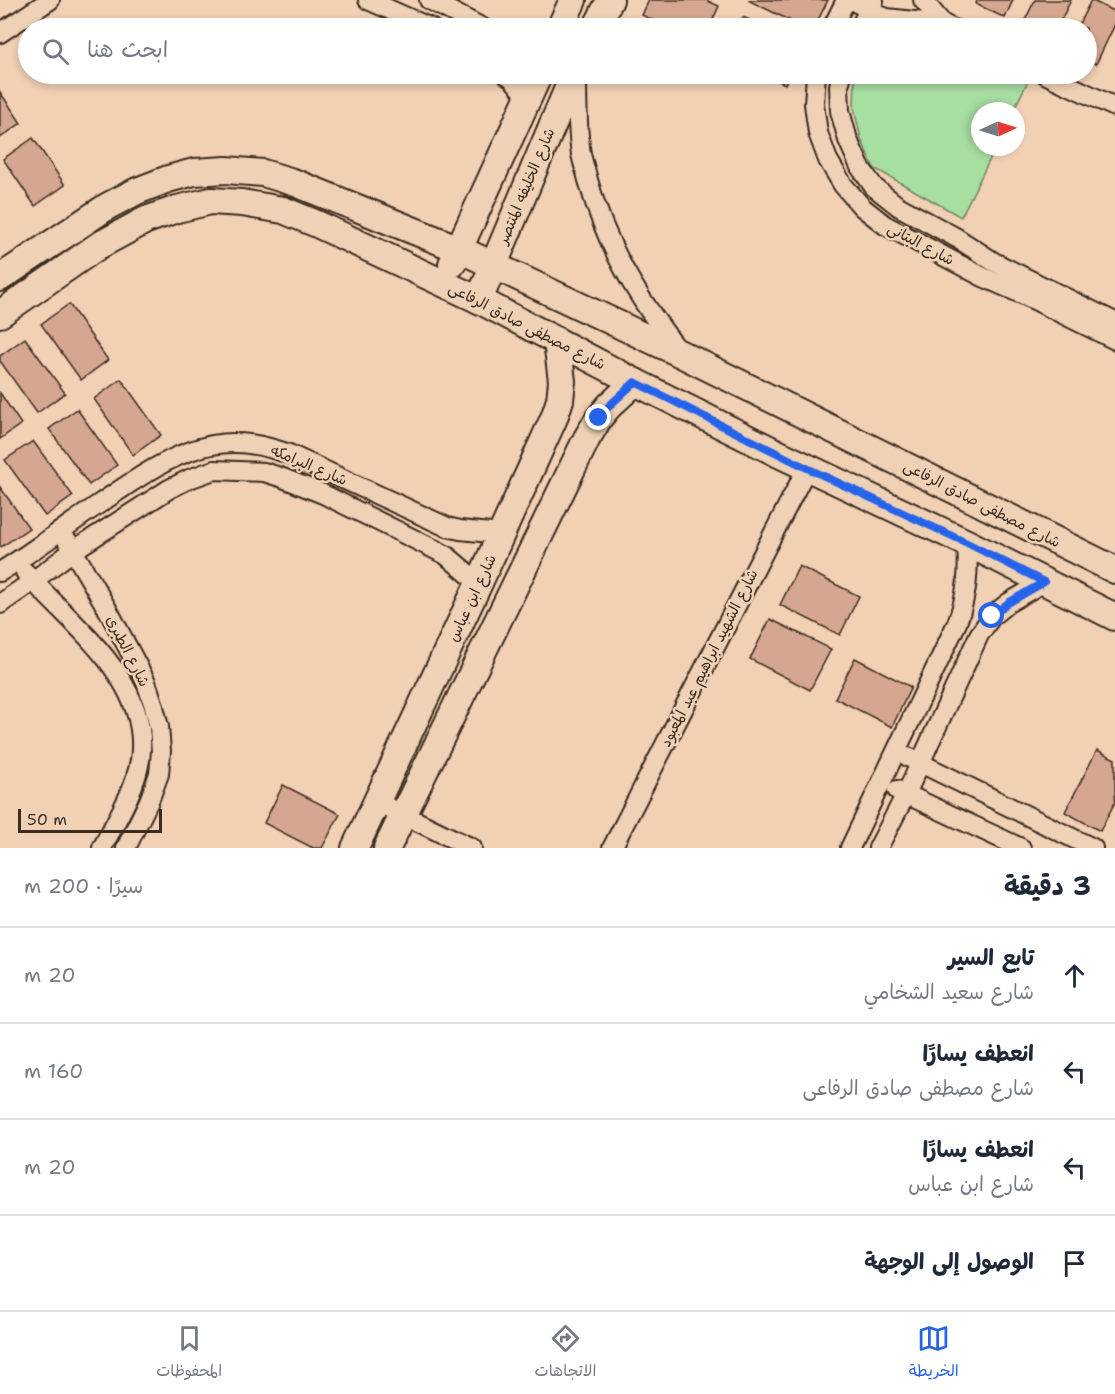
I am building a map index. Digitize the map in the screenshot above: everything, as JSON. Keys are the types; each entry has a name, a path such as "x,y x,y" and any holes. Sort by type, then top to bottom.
{"street":[{"path":"23,18 50,0"},
{"path":"368,0 408,18"},
{"path":"429,0 464,18"},
{"path":"565,18 573,0"},
{"path":"601,18 610,0"},
{"path":"837,18 846,0"},
{"path":"851,0 872,5 886,18"},
{"path":"923,0 940,18"},
{"path":"0,33 18,21"},
{"path":"518,84 528,97"},
{"path":"444,283 534,84"},
{"name":"شارع الخليفه المنتصر","path":"479,300 492,265 572,84"},
{"path":"576,84 581,155 593,198 609,240 629,281 653,318 681,354"},
{"name":"شارع البتانى","path":"815,84 814,104 818,133 828,160 843,185 862,207 885,225 983,277 1115,340"},
{"name":"شارع البتانى","path":"840,84 840,111 848,140 860,167 874,187 898,206 957,238 994,262 1115,322"},
{"path":"1066,84 1115,107"},
{"name":"شارع مصطفى صادق الرفاعى","path":"0,278 108,206 137,191 194,172 226,170 263,173 293,182 459,249 681,354 1115,570"},
{"name":"شارع مصطفى صادق الرفاعى","path":"0,314 98,246 146,220 177,209 211,201 242,203 283,210 479,300 635,382 807,468 967,543 1115,617"},
{"path":"983,277 994,262"},
{"name":"شارع ابن عباس","path":"356,848 554,418 561,400 562,381 557,341"},
{"path":"387,848 587,438 609,406 635,382"},
{"name":"شارع البرامكه","path":"0,572 137,478 188,452 211,445 236,442 264,446 289,454 447,527 501,534"},
{"name":"شارع الشهيد ابراهيم عبد المعبود","path":"612,848 807,468"},
{"name":"شارع البرامكه","path":"0,604 74,550 169,489 214,470 264,472 283,477 323,494 446,555 479,583"},
{"name":"شارع الطبرى","path":"60,531 74,550 146,682 159,728 161,752 159,774 149,801 126,848"},
{"path":"850,848 957,623 968,584 967,543"},
{"name":"شارع الطبرى","path":"16,562 111,665 121,678 137,717 141,739 140,761 132,789 102,848"},
{"path":"878,848 906,794 979,635 992,616 1008,603 1044,582"},
{"path":"896,752 1093,848"},
{"path":"881,783 1022,848"},
{"path":"377,802 472,848"}],"green space":[{"path":"855,84 1026,84 1018,102 971,102 971,156 992,156 961,217 874,168 861,139 854,108"}],"building":[{"path":"649,0 706,0 719,6 714,18 648,18 642,15"},
{"path":"748,0 828,0 819,18 785,18"},
{"path":"977,0 1013,0 1005,18 976,4"},
{"path":"1035,0 1071,0 1062,18 1026,18"},
{"path":"1091,0 1115,12 1115,24 1097,62 1097,18 1082,18"},
{"path":"0,92 21,123 0,138"},
{"path":"33,138 65,185 35,206 3,159"},
{"path":"69,304 108,360 81,380 41,324"},
{"path":"25,338 65,393 37,413 0,361 0,356"},
{"path":"121,379 161,435 133,455 94,399"},
{"path":"0,393 21,424 0,439"},
{"path":"77,409 117,465 89,485 49,429"},
{"path":"33,441 73,496 45,516 5,460"},
{"path":"0,487 29,528 1,547 0,546"},
{"path":"799,566 859,596 840,635 780,605"},
{"path":"770,619 831,649 810,690 750,659"},
{"path":"855,658 911,687 892,727 835,698"},
{"path":"1097,750 1115,759 1115,802 1100,831 1065,812"},
{"path":"283,785 340,814 322,848 313,848 264,823"}],"route":[{"path":"599,418 635,382 1044,582 1008,603 992,616"}]}
